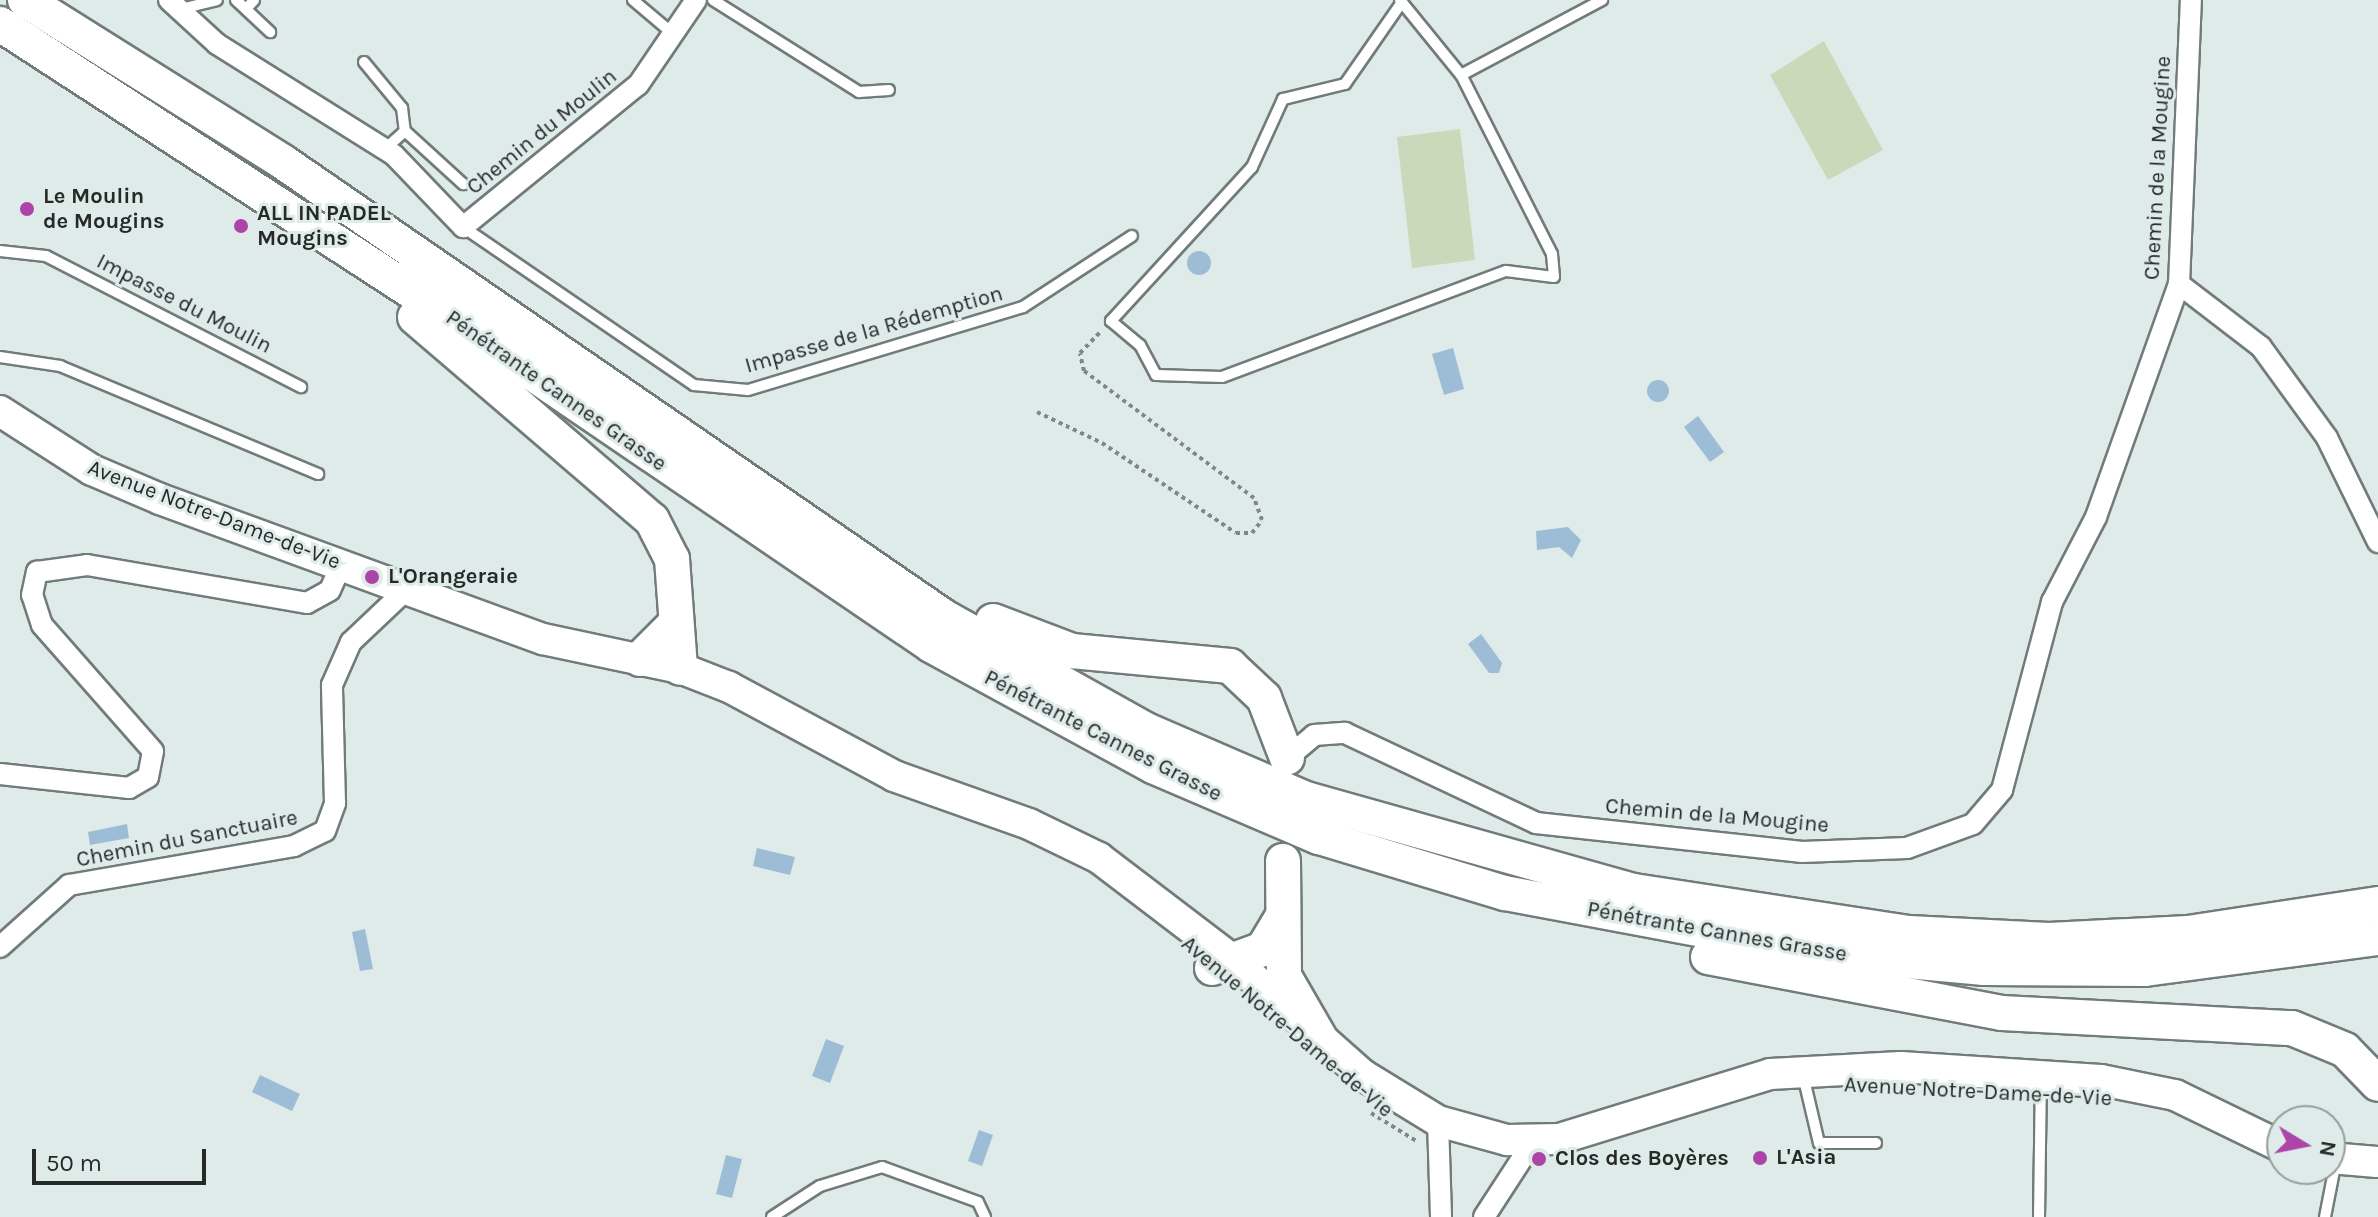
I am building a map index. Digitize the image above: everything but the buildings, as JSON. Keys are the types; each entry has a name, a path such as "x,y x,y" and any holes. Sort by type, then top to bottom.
{"highway":[{"name":"Pénétrante Cannes Grasse","path":"25,0 283,162 665,424 859,563 1144,729 1306,799 1495,857 1634,891 1909,933 2049,940 2188,933 2378,904"},
{"name":"Pénétrante Cannes Grasse","path":"0,24 273,199 862,602 990,680 1247,807 1505,893 1775,947 1984,968 2145,969 2378,938"},
{"path":"273,199 652,520 672,559 674,625 680,668"},
{"path":"665,424 1036,642 1230,666 1264,698 1287,758"},
{"path":"640,659 674,625"},
{"path":"1283,861 1281,919 1288,987 1321,1040"},
{"path":"1505,893 1680,950 1931,1004 2292,1028 2345,1050 2378,1084"},
{"path":"1223,964 1270,943 1281,919"}],"main road":[{"name":"Avenue Notre-Dame-de-Vie","path":"0,411 92,470 543,639 680,668 894,776 1016,824 1131,891 1437,1131"},
{"name":"Avenue Notre-Dame-de-Vie","path":"1223,964 1382,1110 1437,1131 1530,1150 1594,1148 1803,1077 2041,1084 2197,1110 2266,1140"},
{"path":"2346,1159 2377,1162"}],"street":[{"name":"Chemin du Moulin","path":"174,5 217,44 385,149 463,227 638,85 696,0"},
{"name":"Chemin de la Mougine","path":"1287,758 1314,735 1345,733 1536,823 1802,852 1907,848 1973,824 2002,790 2052,602 2096,517 2179,284 2191,0"},
{"path":"2179,284 2261,347 2327,438 2378,542"},
{"path":"0,774 129,788 148,777 153,751 42,625 32,595 37,572 87,565 307,603 330,590 341,565"},
{"name":"Chemin du Sanctuaire","path":"0,947 69,885 294,846 325,831 335,803 332,685 351,642 406,590"},
{"path":"1437,1131 1441,1217"},
{"path":"1484,1217 1530,1150"}],"lane":[{"path":"174,5 217,0"},
{"path":"236,0 270,32"},
{"path":"246,9 254,0"},
{"path":"633,0 672,33"},
{"path":"713,0 859,92 889,90"},
{"path":"1461,75 1602,0"},
{"path":"1401,1 1461,75 1552,254 1554,277 1506,271 1222,377 1156,375 1140,345 1111,321 1252,167 1283,99 1345,84 1401,1"},
{"path":"364,62 402,108 405,131 463,184"},
{"path":"385,149 405,131"},
{"name":"Impasse de la Rédemption","path":"463,227 694,385 748,390 1023,307 1132,236"},
{"name":"Impasse du Moulin","path":"0,251 46,256 301,387"},
{"path":"0,357 60,366 318,474"},
{"path":"1803,1077 1819,1143 1876,1143"},
{"path":"2039,1217 2041,1084"},
{"path":"772,1217 820,1186 882,1167 978,1202 985,1217"},
{"path":"2325,1217 2329,1185"}],"path":[{"path":"1037,412 1102,443 1236,533 1252,533 1262,520 1254,498 1084,371 1080,353 1111,321"},
{"path":"1362,1107 1405,1137 1437,1131"}],"green space":[{"path":"1824,41 1883,150 1828,180 1770,75"},
{"path":"1460,129 1475,260 1412,268 1397,137"}],"water":[{"path":"1199,251 1208,254 1211,263 1208,272 1199,275 1190,272 1187,263 1190,254"},
{"path":"1453,348 1464,389 1444,395 1432,354"},
{"path":"1654,380 1662,380 1669,391 1662,402 1654,402 1647,395 1647,387"},
{"path":"1698,416 1724,452 1710,462 1684,427"},
{"path":"1568,527 1581,540 1572,558 1559,547 1537,550 1536,531"},
{"path":"1481,634 1502,663 1499,673 1489,673 1468,644"},
{"path":"127,824 129,838 90,845 88,832"},
{"path":"757,848 795,857 790,875 753,866"},
{"path":"365,929 373,969 360,971 352,932"},
{"path":"826,1039 844,1046 830,1083 812,1076"},
{"path":"260,1075 300,1094 292,1111 252,1092"},
{"path":"979,1130 993,1135 982,1166 968,1161"},
{"path":"726,1155 742,1159 732,1198 716,1194"}],"place":[{"name":"Le Moulin de Mougins","path":"27,209"},
{"name":"ALL IN PADEL Mougins","path":"241,226"},
{"name":"L'Orangeraie","path":"372,577"},
{"name":"L'Asia","path":"1760,1158"},
{"name":"Clos des Boyères","path":"1539,1159"}]}
